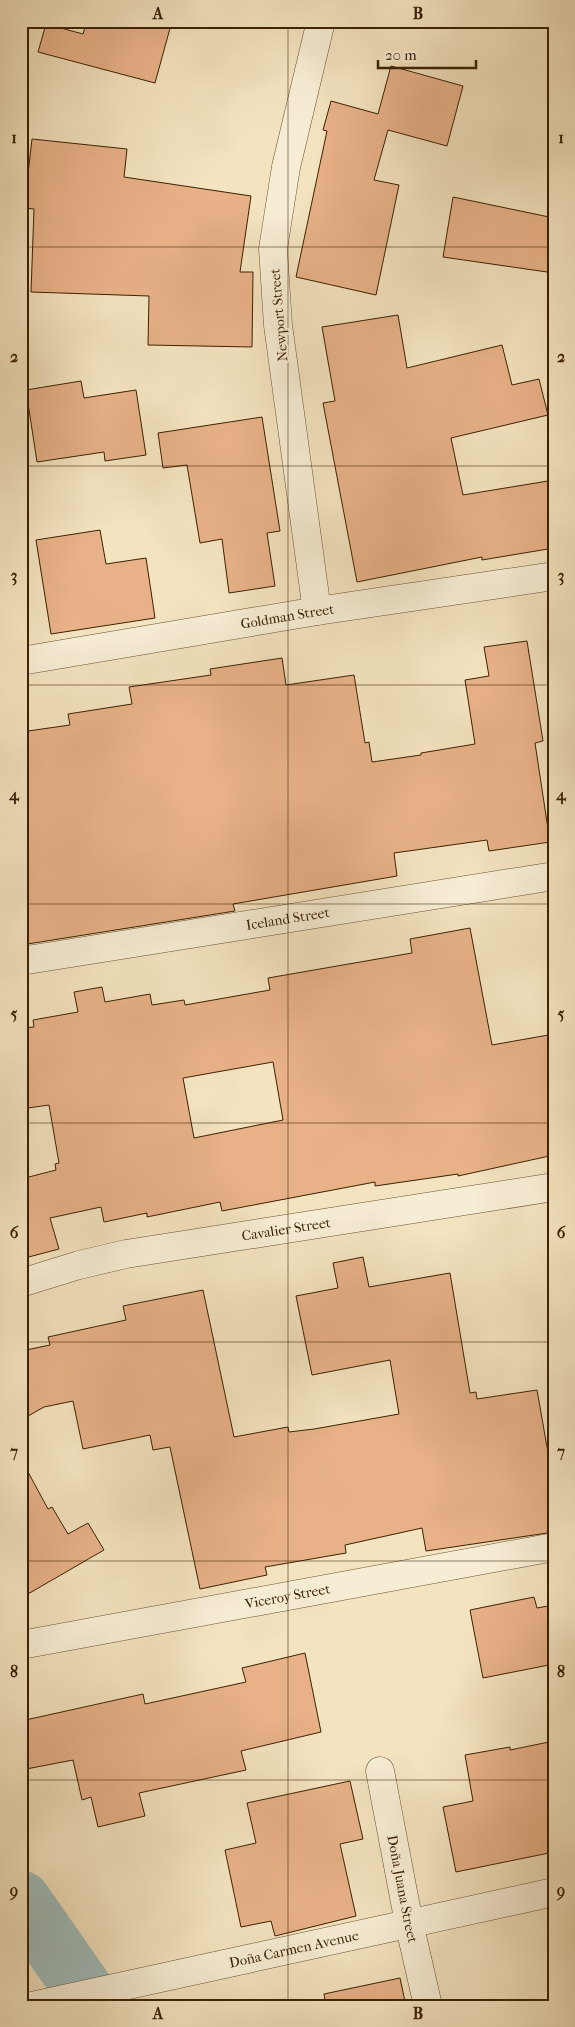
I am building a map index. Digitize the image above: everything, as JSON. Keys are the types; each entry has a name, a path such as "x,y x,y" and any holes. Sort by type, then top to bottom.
{"street":[{"name":"Newport Street","path":"317,611 278,324 273,249 290,149 321,21"},
{"name":"Goldman Street","path":"21,661 317,611 554,576"},
{"name":"Iceland Street","path":"21,961 554,876"},
{"name":"Cavalier Street","path":"21,1283 79,1265 126,1254 554,1187"},
{"name":"Viceroy Street","path":"21,1645 554,1547"},
{"name":"Doña Juana Street","path":"380,1771 408,1924 428,2006"},
{"name":"Doña Carmen Avenue","path":"32,2006 554,1892"}],"building":[{"path":"87,21 172,21 155,83 38,52 46,24 83,34"},
{"path":"391,66 463,86 447,146 388,130 374,180 399,185 376,295 296,277 327,131 323,130 331,101 378,114"},
{"path":"32,139 127,149 124,177 251,196 240,272 253,272 252,347 148,345 149,296 31,292 34,209 24,208"},
{"path":"453,197 554,218 554,273 443,257"},
{"path":"398,315 407,368 502,345 512,385 539,379 548,415 451,438 463,495 554,480 554,548 482,560 482,557 357,582 323,403 335,401 322,327"},
{"path":"81,381 84,398 136,390 146,455 105,461 104,452 37,462 26,390"},
{"path":"262,417 280,531 267,533 275,586 229,593 222,539 200,543 187,465 163,468 158,433"},
{"path":"100,530 106,564 146,558 155,618 51,634 36,540"},
{"path":"527,641 543,741 535,743 550,842 489,851 487,840 394,853 397,876 233,904 235,911 21,945 21,732 70,725 68,714 132,704 129,687 211,675 210,669 282,658 286,685 354,675 365,743 369,742 372,762 421,755 421,753 475,744 465,680 489,676 484,647"},
{"path":"470,928 492,1045 554,1034 554,1155 458,1176 458,1174 375,1186 375,1182 222,1211 220,1202 147,1217 147,1213 104,1222 101,1207 50,1218 59,1249 21,1259 21,1179 56,1170 55,1164 59,1163 49,1105 21,1109 21,1028 34,1027 33,1020 78,1012 74,992 102,987 105,1002 150,994 152,1005 184,1000 185,1005 270,990 268,978 412,953 410,939","holes":["273,1062 283,1120 194,1138 183,1078"]},
{"path":"363,1257 369,1287 450,1273 470,1393 476,1392 477,1399 537,1390 554,1487 554,1532 426,1551 422,1528 345,1545 346,1553 265,1567 267,1575 200,1589 170,1447 153,1450 150,1435 83,1449 73,1401 44,1407 21,1420 21,1351 50,1345 48,1337 126,1320 123,1306 203,1290 234,1437 288,1427 289,1432 314,1429 399,1414 390,1360 312,1375 296,1296 338,1288 333,1263"},
{"path":"21,1459 48,1509 52,1507 68,1534 88,1523 104,1550 21,1598"},
{"path":"534,1597 537,1608 554,1605 554,1664 483,1678 470,1610"},
{"path":"305,1653 321,1732 241,1751 246,1770 139,1793 145,1816 98,1827 91,1797 82,1800 73,1760 21,1770 21,1721 143,1694 145,1704 246,1682 242,1668"},
{"path":"554,1741 554,1852 456,1872 443,1807 473,1801 465,1755 510,1747 510,1750"},
{"path":"350,1781 363,1839 340,1844 356,1916 275,1936 271,1921 241,1927 225,1850 256,1843 247,1803"},
{"path":"400,1978 406,2006 326,2006 324,1994"}],"waterway":[{"path":"21,1900 95,2006"}]}
